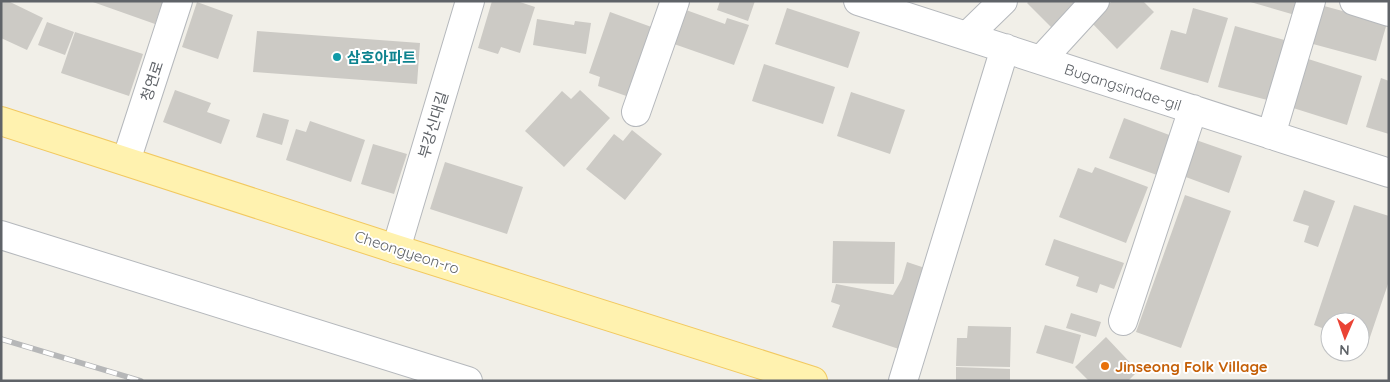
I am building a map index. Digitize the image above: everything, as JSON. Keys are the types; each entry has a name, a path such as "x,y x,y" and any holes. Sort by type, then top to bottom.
{"main road":[{"name":"Cheongyeon-ro","path":"1,121 813,381"}],"street":[{"name":"청연로","path":"126,161 178,1"},
{"name":"부강신대길","path":"396,249 470,1"},
{"path":"636,112 675,1"},
{"name":"Bugangsindae-gil","path":"858,1 888,5 967,36 1389,173"},
{"path":"967,36 1003,1"},
{"path":"1041,60 1095,1"},
{"path":"1271,135 1311,1"},
{"path":"1354,1 1389,12"},
{"path":"903,381 1005,48"},
{"path":"1123,321 1193,109"},
{"path":"1,236 468,381"}],"building":[{"path":"1,1 8,1 43,18 27,50 1,38"},
{"path":"90,1 163,1 155,24"},
{"path":"492,1 517,1 535,7 520,53 501,47 498,54 478,48"},
{"path":"720,1 755,1 748,21 717,10"},
{"path":"1029,1 1081,1 1053,29 1027,3"},
{"path":"1112,1 1143,1 1154,12 1117,49 1091,22"},
{"path":"1247,1 1299,1 1295,15"},
{"path":"197,2 233,15 218,59 182,47"},
{"path":"1324,6 1387,23 1376,61 1313,44"},
{"path":"787,8 860,32 848,68 775,44"},
{"path":"1193,8 1228,18 1208,83 1160,69 1171,30 1186,34"},
{"path":"686,10 725,24 727,18 749,25 734,65 674,44"},
{"path":"610,12 657,29 632,98 598,86 600,77 589,73"},
{"path":"537,19 574,25 575,21 591,23 586,54 533,45"},
{"path":"47,22 74,32 65,55 38,45"},
{"path":"1235,26 1288,41 1271,101 1218,87"},
{"name":"삼호아파트","path":"257,31 420,43 417,84 253,72"},
{"path":"75,32 143,54 129,96 61,73"},
{"path":"1305,58 1362,76 1347,125 1290,107"},
{"path":"764,64 835,87 823,124 752,101"},
{"path":"1381,78 1389,81 1389,134 1366,127"},
{"path":"175,90 211,103 207,112 230,120 221,144 163,122"},
{"path":"580,90 610,118 564,167 525,131 562,91 571,99"},
{"path":"851,92 905,110 890,154 837,136"},
{"path":"263,113 289,120 282,145 256,137"},
{"path":"1124,118 1172,136 1157,175 1109,158"},
{"path":"310,121 365,140 351,182 286,160 296,129 306,132"},
{"path":"632,130 662,154 625,200 586,169 614,134 623,141"},
{"path":"1196,140 1242,156 1229,193 1183,176"},
{"path":"373,144 407,154 394,194 361,184"},
{"path":"445,162 523,187 507,234 430,209"},
{"path":"1095,167 1148,187 1126,243 1059,217 1078,168 1092,173"},
{"path":"1304,190 1335,201 1318,247 1304,242 1309,226 1293,221"},
{"path":"1185,195 1231,211 1181,348 1136,332"},
{"path":"1354,205 1389,216 1389,281 1370,337 1370,312 1320,312 1320,327 1314,325"},
{"path":"1054,239 1124,263 1114,289 1100,284 1097,293 1076,286 1079,277 1045,265"},
{"path":"833,241 895,242 894,284 832,283"},
{"path":"907,262 928,269 902,350 832,327 840,305 831,302 836,284 893,295 902,279"},
{"path":"1071,313 1101,322 1096,337 1066,328"},
{"path":"1045,325 1081,335 1073,364 1036,353"},
{"path":"968,326 1011,327 1010,367 956,366 957,338 967,338"},
{"path":"1106,337 1138,371 1128,381 1089,381 1075,367"},
{"path":"956,367 1010,369 1010,381 956,380"}],"railway":[{"path":"1,339 141,381"}],"place":[{"name":"삼호아파트","path":"337,57"},
{"name":"Jinseong Folk Village","path":"1105,366"}]}
